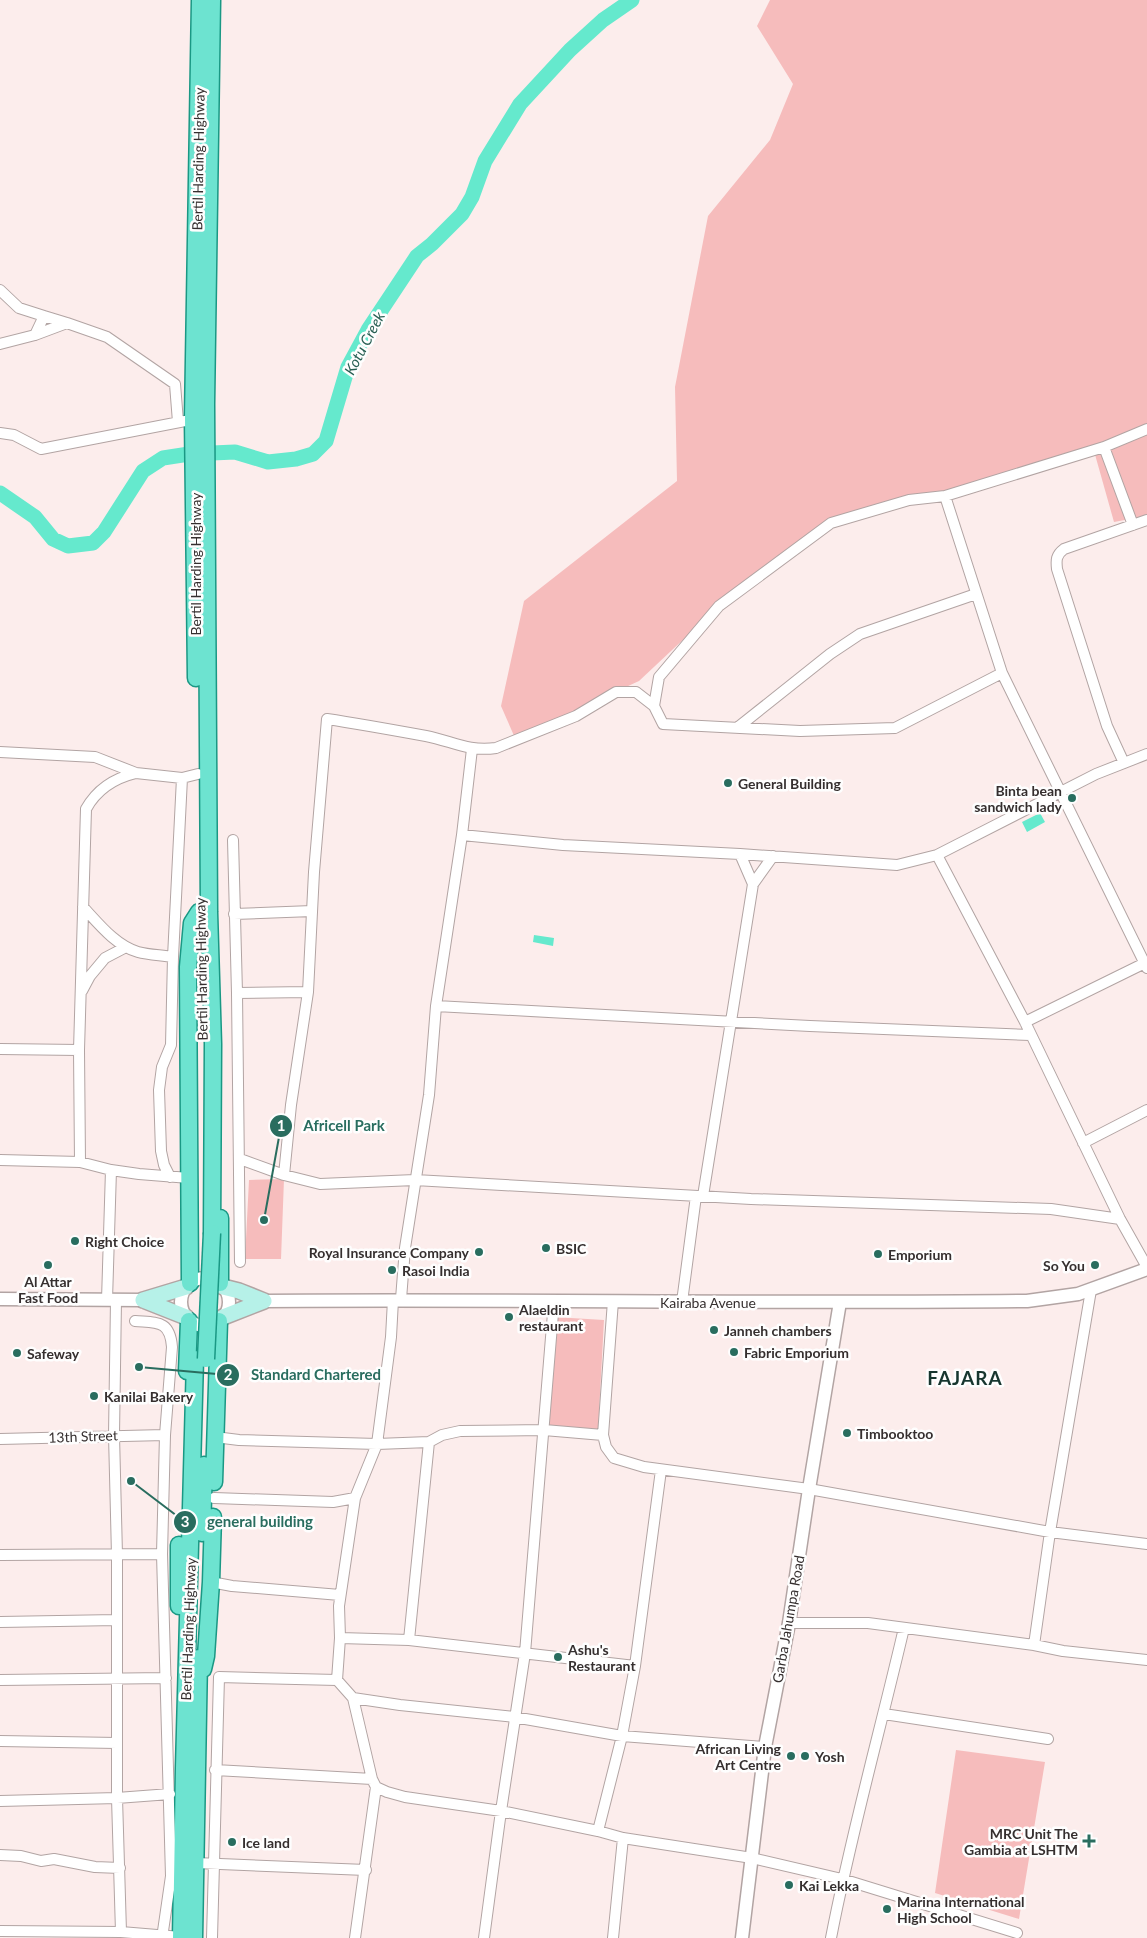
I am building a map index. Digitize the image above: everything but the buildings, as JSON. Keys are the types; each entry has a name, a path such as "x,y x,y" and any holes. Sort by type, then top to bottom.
{"main road":[{"name":"Bertil Harding Highway","path":"200,0 186,421 200,436"},
{"name":"Bertil Harding Highway","path":"186,1938 196,1863 193,1678 193,1439 203,1161 204,932 200,436 212,0"},
{"name":"Bertil Harding Highway","path":"200,459 190,776 204,912"},
{"path":"143,1300 188,1285 188,966 192,923 204,912 216,932 220,962 222,1285 264,1301"},
{"path":"143,1300 188,1319 178,1579 180,1656 182,1669 193,1678 203,1669 206,1656 211,1582 221,1319 264,1301"},
{"name":"Bertil Harding Highway","path":"186,1938 184,1768 193,1678"}],"street":[{"path":"0,290 19,308 107,337 175,384 186,421 41,449 14,435 0,433"},
{"path":"35,335 44,316"},
{"path":"0,344 35,335 67,323"},
{"path":"654,706 659,677 719,606 832,523 909,500 945,496 1104,447 1147,429"},
{"path":"1104,447 1133,525"},
{"path":"945,496 1002,673 1146,965 1025,1022"},
{"path":"1124,763 1108,726 1057,569 1056,559 1064,549 1147,520"},
{"path":"736,728 830,654 860,634 976,594"},
{"path":"284,1175 291,1105 308,992 312,911 327,719 428,736 472,749 496,748 576,716 616,692 636,692 654,706 663,724 800,731 895,728 1002,673"},
{"path":"355,1938 366,1870 374,1783 353,1698 337,1680 340,1638 340,1595 355,1498 377,1444 390,1337 429,1095 436,1006 462,835 472,749"},
{"path":"0,752 95,757 136,773"},
{"path":"462,835 563,844 896,865 937,855 1096,774 1147,754"},
{"path":"80,1162 80,1050 86,809 109,783 122,776 136,773 190,776 173,957 171,1045 162,1068 160,1090 161,1151 164,1165 170,1177"},
{"path":"233,840 238,993 240,1262"},
{"path":"740,854 753,884"},
{"path":"937,855 1025,1022 1120,1219 1147,1268"},
{"path":"682,1302 699,1196 732,1022 753,884 773,856"},
{"path":"83,907 103,928 126,947 138,952 173,957"},
{"path":"234,914 312,911"},
{"path":"81,993 90,976 105,958 126,947"},
{"path":"238,993 308,992"},
{"path":"436,1006 732,1022 1030,1035"},
{"path":"0,1049 80,1050"},
{"path":"1083,1143 1147,1110"},
{"path":"240,1159 284,1175 320,1184 415,1180 699,1196 1051,1209 1120,1219"},
{"path":"0,1160 80,1162 111,1170 189,1178"},
{"path":"111,1170 111,1300 117,1555 117,1798 121,1932"},
{"name":"Kairaba Avenue","path":"264,1301 397,1299 682,1302 1027,1301 1058,1298 1091,1290 1147,1268"},
{"path":"205,1278 222,1285 228,1302 221,1319 204,1326 188,1319 181,1302 188,1285 205,1278"},
{"path":"1034,1645 1050,1532 1091,1290"},
{"path":"0,1299 143,1300"},
{"path":"484,1938 500,1811 525,1653 554,1301"},
{"path":"613,1301 603,1435 606,1447 614,1458 628,1464 661,1470 809,1489 1050,1532 1147,1544"},
{"name":"Garba Jahumpa Road","path":"742,1938 765,1747 789,1623 840,1302"},
{"path":"135,1321 160,1323 167,1328 172,1337 165,1435 162,1554 171,1876 162,1937"},
{"path":"215,1438 377,1444 429,1442 442,1435 460,1431 544,1430 603,1435"},
{"name":"13th Street","path":"0,1439 165,1435"},
{"path":"409,1640 429,1442"},
{"path":"598,1831 622,1736 634,1666 661,1470"},
{"path":"214,1498 334,1502 355,1498"},
{"path":"0,1555 162,1554"},
{"path":"211,1582 232,1586 340,1595"},
{"path":"0,1622 117,1620"},
{"path":"789,1623 868,1623 1034,1645 1063,1651 1147,1660"},
{"path":"831,1938 842,1879 904,1628"},
{"path":"340,1638 409,1640 634,1666"},
{"path":"0,1680 166,1678"},
{"path":"212,1938 215,1770 219,1678 337,1680"},
{"path":"353,1698 514,1717 622,1736 765,1747"},
{"path":"884,1714 1048,1740"},
{"path":"0,1741 117,1743"},
{"path":"215,1770 374,1783 386,1792 405,1797 500,1811 623,1838 752,1858 842,1879 1017,1933"},
{"path":"0,1800 117,1798 170,1794"},
{"path":"613,1938 623,1838"},
{"path":"0,1855 21,1856 41,1861 54,1859 95,1867 120,1868"},
{"path":"196,1863 366,1870"},
{"path":"0,1931 121,1932 186,1938"}],"shaded area":[{"path":"770,0 1147,0 1147,520 1130,519 1114,522 1094,451 832,523 719,606 639,681 515,738 501,706 524,601 677,481 675,387 708,216 770,140 793,84 757,26"},
{"path":"1040,813 1045,822 1027,832 1022,822"},
{"path":"534,935 554,938 553,946 533,942"},
{"path":"284,1179 281,1259 245,1259 249,1180"},
{"path":"554,1317 604,1320 598,1431 548,1429"},
{"path":"956,1750 1045,1762 1019,1919 935,1893"}],"waterway":[{"name":"Kotu Creek","path":"0,493 35,517 53,539 68,546 93,543 104,532 143,471 163,458 189,454 235,452 268,462 296,459 313,454 326,441 348,367 368,330 417,256 462,214 472,197 485,161 520,104 570,50 603,20 632,0"}],"place":[{"name":"General Building","path":"728,783"},
{"name":"Binta bean sandwich lady","path":"1072,798"},
{"name":"Africell Park","path":"264,1220"},
{"name":"Right Choice","path":"75,1241"},
{"name":"BSIC","path":"546,1248"},
{"name":"Royal Insurance Company","path":"479,1252"},
{"name":"Emporium","path":"878,1254"},
{"name":"Al Attar Fast Food","path":"48,1265"},
{"name":"So You","path":"1095,1265"},
{"name":"Rasoi India","path":"392,1270"},
{"name":"Alaeldin restaurant","path":"509,1317"},
{"name":"Janneh chambers","path":"714,1330"},
{"name":"Fabric Emporium","path":"734,1352"},
{"name":"Safeway","path":"17,1353"},
{"name":"Standard Chartered","path":"139,1367"},
{"name":"Kanilai Bakery","path":"94,1396"},
{"name":"Timbooktoo","path":"847,1433"},
{"name":"general building","path":"131,1481"},
{"name":"Ashu's Restaurant","path":"558,1657"},
{"name":"African Living Art Centre","path":"791,1756"},
{"name":"Yosh","path":"805,1756"},
{"name":"MRC Unit The Gambia at LSHTM","path":"1089,1841"},
{"name":"Ice land","path":"232,1842"},
{"name":"Kai Lekka","path":"789,1885"},
{"name":"Marina International High School","path":"887,1909"}],"district":[{"name":"FAJARA","path":"965,1377"}]}
